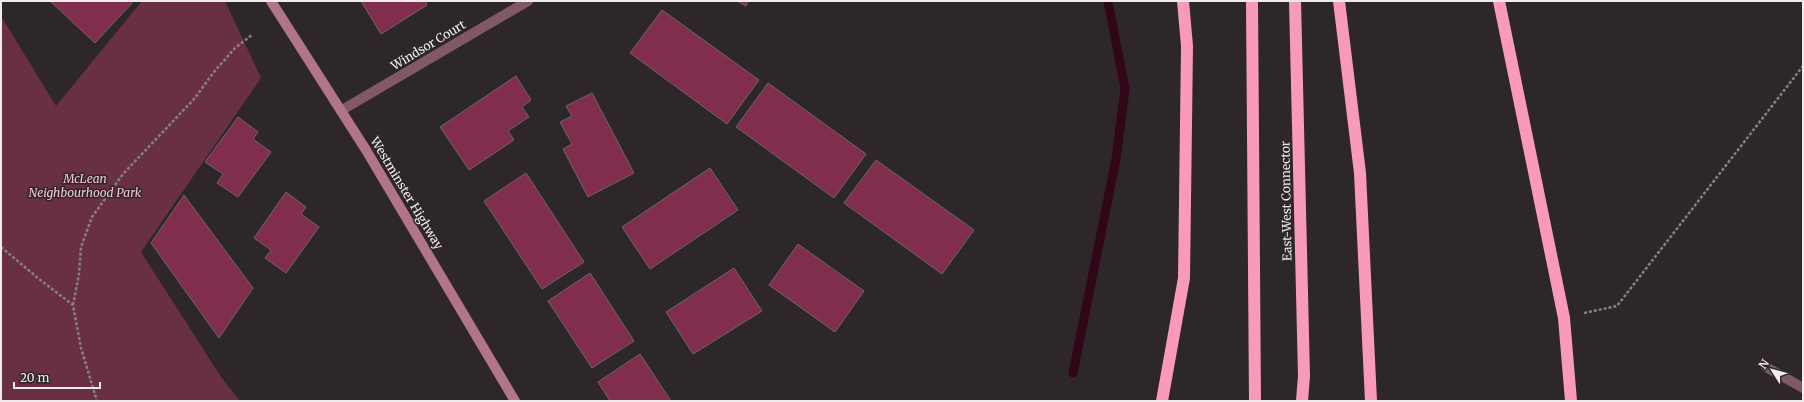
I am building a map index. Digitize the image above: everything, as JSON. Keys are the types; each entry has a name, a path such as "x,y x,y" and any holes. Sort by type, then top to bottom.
{"highway":[{"path":"1162,401 1184,278 1187,46 1183,1"},
{"path":"1252,1 1255,401"},
{"name":"East-West Connector","path":"1296,1 1304,376 1302,401"},
{"path":"1339,1 1360,173 1371,401"},
{"path":"1498,1 1564,318 1571,401"}],"main road":[{"name":"Westminster Highway","path":"271,1 342,110 515,401"}],"street":[{"name":"Windsor Court","path":"342,110 528,1"},
{"path":"1766,367 1803,388"}],"path":[{"path":"97,401 81,348 72,305 79,274 81,247 92,217 123,174 195,98 213,73 235,48 252,35"},
{"path":"1564,318 1617,306 1803,66"},
{"path":"1,246 38,279 72,305"}],"green space":[{"name":"McLean Neighbourhood Park","path":"142,1 225,1 261,78 141,252 221,377 240,401 1,401 1,16 56,106"}],"building":[{"path":"50,1 130,1 132,3 95,43"},
{"path":"361,1 425,1 427,5 381,34"},
{"path":"737,1 748,1 746,6"},
{"path":"662,10 759,80 727,124 630,53"},
{"path":"516,76 531,100 522,107 529,117 508,131 514,140 469,170 440,127"},
{"path":"768,83 866,154 834,198 736,127"},
{"path":"592,93 634,173 588,197 563,149 572,144 560,122 572,116 566,106"},
{"path":"238,117 258,132 253,139 271,152 238,197 217,183 223,174 205,162"},
{"path":"876,160 974,230 942,274 844,203"},
{"path":"710,168 738,210 650,269 622,227"},
{"path":"526,173 584,262 542,289 484,201"},
{"path":"286,192 306,207 301,214 319,227 286,273 265,258 271,250 254,238"},
{"path":"184,195 253,288 219,338 151,243"},
{"path":"798,244 864,291 835,332 769,285"},
{"path":"734,268 762,311 693,354 666,312"},
{"path":"590,273 634,341 592,368 548,301"},
{"path":"640,354 671,401 610,401 598,382"}],"waterway":[{"path":"1073,373 1116,159 1125,89 1108,1"}]}
